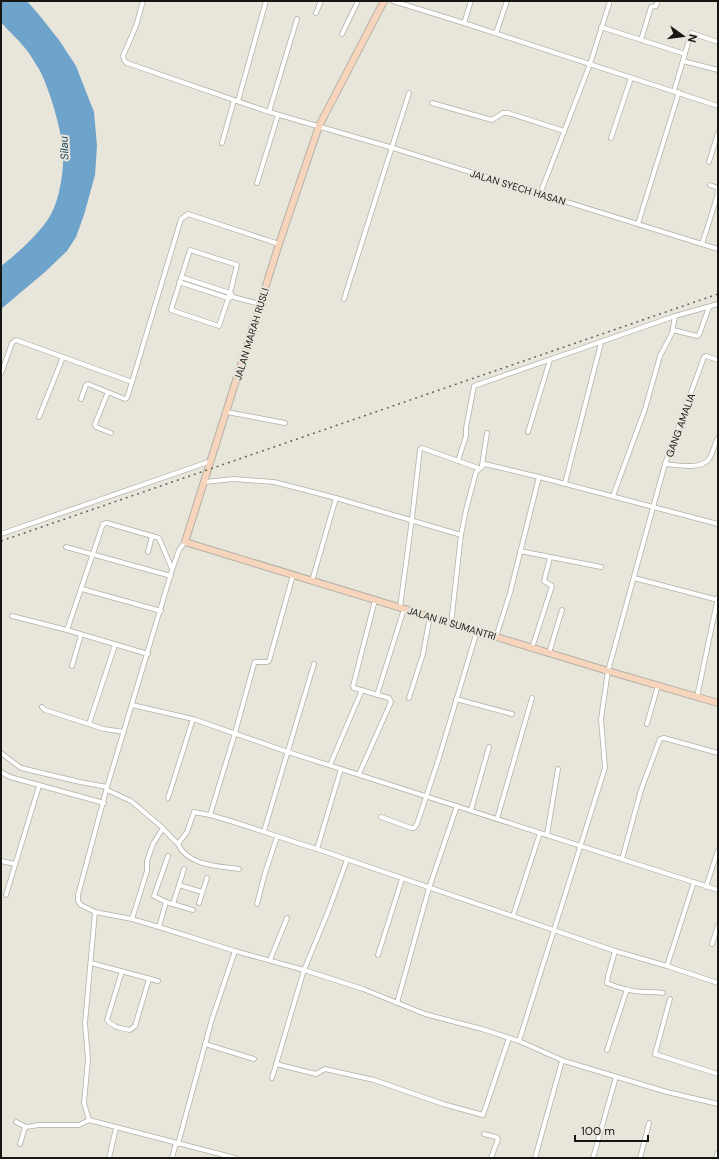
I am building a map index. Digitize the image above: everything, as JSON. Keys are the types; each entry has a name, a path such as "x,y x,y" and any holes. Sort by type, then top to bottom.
{"main road":[{"name":"JALAN MARAH RUSLI","path":"186,542 279,244 319,126 384,1"},
{"name":"JALAN IR SUMANTRI","path":"186,542 452,624 718,703"}],"street":[{"name":"JALAN SYECH HASAN","path":"143,1 136,26 123,56 124,60 131,65 269,112 393,148 718,249"},
{"path":"222,143 266,1"},
{"path":"316,13 321,1"},
{"path":"342,34 358,1"},
{"path":"393,1 496,33 631,78 674,90 718,106"},
{"path":"464,23 471,1"},
{"path":"496,33 507,1"},
{"path":"540,194 590,64 610,1"},
{"path":"641,40 651,7 656,6 658,1"},
{"path":"269,112 297,19"},
{"path":"601,28 685,54"},
{"path":"674,90 691,33 718,42"},
{"path":"683,61 718,70"},
{"path":"611,138 631,78"},
{"path":"638,224 679,92"},
{"path":"344,299 393,148 409,93"},
{"path":"432,103 492,120 503,113 508,113 564,131"},
{"path":"257,183 278,114"},
{"path":"709,162 718,133"},
{"path":"702,244 717,198 718,188 710,185"},
{"path":"81,399 86,385 88,384 123,399 127,398 182,217 188,214 279,244"},
{"path":"189,250 236,263 238,265 231,296 219,326 172,311 171,308 189,250"},
{"path":"181,276 231,296"},
{"path":"179,282 260,304"},
{"path":"458,461 466,436 466,428 474,386 675,316 709,308 718,304"},
{"path":"673,330 697,336 699,335 709,308"},
{"path":"613,496 643,415 660,358 673,330 675,316"},
{"path":"1,374 14,340 132,382"},
{"path":"565,483 601,343"},
{"name":"GANG AMALIA","path":"518,1041 605,768 601,716 608,671 665,464 704,357 706,356 718,360"},
{"path":"39,417 63,357"},
{"path":"528,432 550,360"},
{"path":"108,392 95,424 96,427 111,433"},
{"path":"227,412 285,423"},
{"path":"452,624 461,535 474,476 480,467 487,433"},
{"path":"665,464 690,467 706,461 710,457 713,446 718,438"},
{"path":"377,695 402,608 420,449 422,448 480,467 489,464 718,524"},
{"path":"1,534 212,461"},
{"path":"496,637 510,593 539,477"},
{"path":"205,482 234,479 274,482 412,519 461,535"},
{"path":"312,581 336,498"},
{"path":"67,630 82,589 92,553 102,525 105,523 152,536 160,540 172,570"},
{"path":"148,552 152,536"},
{"path":"186,542 179,550 172,570 107,788 78,901 81,906 95,912 159,926 235,951 304,970 363,989 425,1014 518,1041 562,1061 667,1092 718,1104"},
{"path":"66,547 171,576"},
{"path":"520,552 601,567"},
{"path":"532,648 552,586 544,582 550,558"},
{"path":"210,815 235,733 254,663 269,661 293,575"},
{"path":"634,578 718,599 696,697"},
{"path":"82,589 160,611"},
{"path":"359,774 391,702 389,698 354,688 375,600"},
{"path":"549,653 562,610"},
{"path":"12,616 67,630 148,654"},
{"path":"409,698 423,654 430,616"},
{"path":"381,817 411,828 414,828 417,824 427,796 477,631"},
{"path":"72,666 81,635"},
{"path":"90,724 115,645"},
{"path":"264,831 314,664"},
{"path":"647,724 658,685"},
{"path":"330,765 362,690"},
{"path":"497,819 532,698"},
{"path":"456,699 512,714"},
{"path":"132,705 193,719 288,752 718,890"},
{"path":"42,707 45,710 104,729 124,732"},
{"path":"168,798 193,719"},
{"path":"622,859 641,790 660,739 664,738 718,753"},
{"path":"471,810 489,747"},
{"path":"1,752 21,768 107,788 131,801 162,826 162,829 193,860 239,869"},
{"path":"317,850 341,769"},
{"path":"547,835 558,769"},
{"path":"1,772 10,777 39,786 104,802"},
{"path":"6,895 39,786"},
{"path":"397,1003 429,888 457,806"},
{"path":"178,844 187,832 194,812 210,815 264,831 277,837 616,951 718,983"},
{"path":"132,919 148,870 146,861 153,844 162,829"},
{"path":"513,916 540,833"},
{"path":"257,904 265,873 277,837"},
{"path":"706,887 718,850"},
{"path":"168,856 154,896 166,902 193,910"},
{"path":"272,1078 304,970 328,912 347,860"},
{"path":"1,861 15,864"},
{"path":"173,904 184,870"},
{"path":"199,903 207,878"},
{"path":"378,955 402,879"},
{"path":"667,966 694,882"},
{"path":"179,885 202,892"},
{"path":"159,926 166,902"},
{"path":"88,1120 84,1100 88,1055 85,1023 95,912"},
{"path":"270,960 287,918"},
{"path":"712,944 718,926"},
{"path":"172,1158 212,1019 235,951"},
{"path":"616,951 607,982 608,984 627,989 663,993"},
{"path":"91,963 158,981"},
{"path":"122,971 107,1020 112,1025 122,1028 130,1030 135,1026 149,978"},
{"path":"607,1050 627,989"},
{"path":"670,999 655,1054 718,1074"},
{"path":"276,1064 316,1074 322,1069 325,1069 374,1080 483,1116 509,1038"},
{"path":"205,1044 254,1059"},
{"path":"535,1158 562,1061"},
{"path":"593,1158 616,1077"},
{"path":"16,1122 25,1127 39,1125 79,1125 88,1120 235,1158"},
{"path":"640,1158 649,1123"},
{"path":"20,1144 25,1127"},
{"path":"109,1158 116,1128"},
{"path":"484,1134 496,1137 498,1139 491,1158"},
{"path":"717,1158 718,1154"}],"water":[{"name":"Silau","path":"1,1 27,1 59,40 76,66 94,112 97,146 95,175 84,215 76,237 67,251 45,272 1,309 1,266 28,243 41,229 50,216 58,195 62,177 63,161 61,135 47,87 39,69 28,52 1,22"}],"railway":[{"path":"1,541 718,294"}]}
